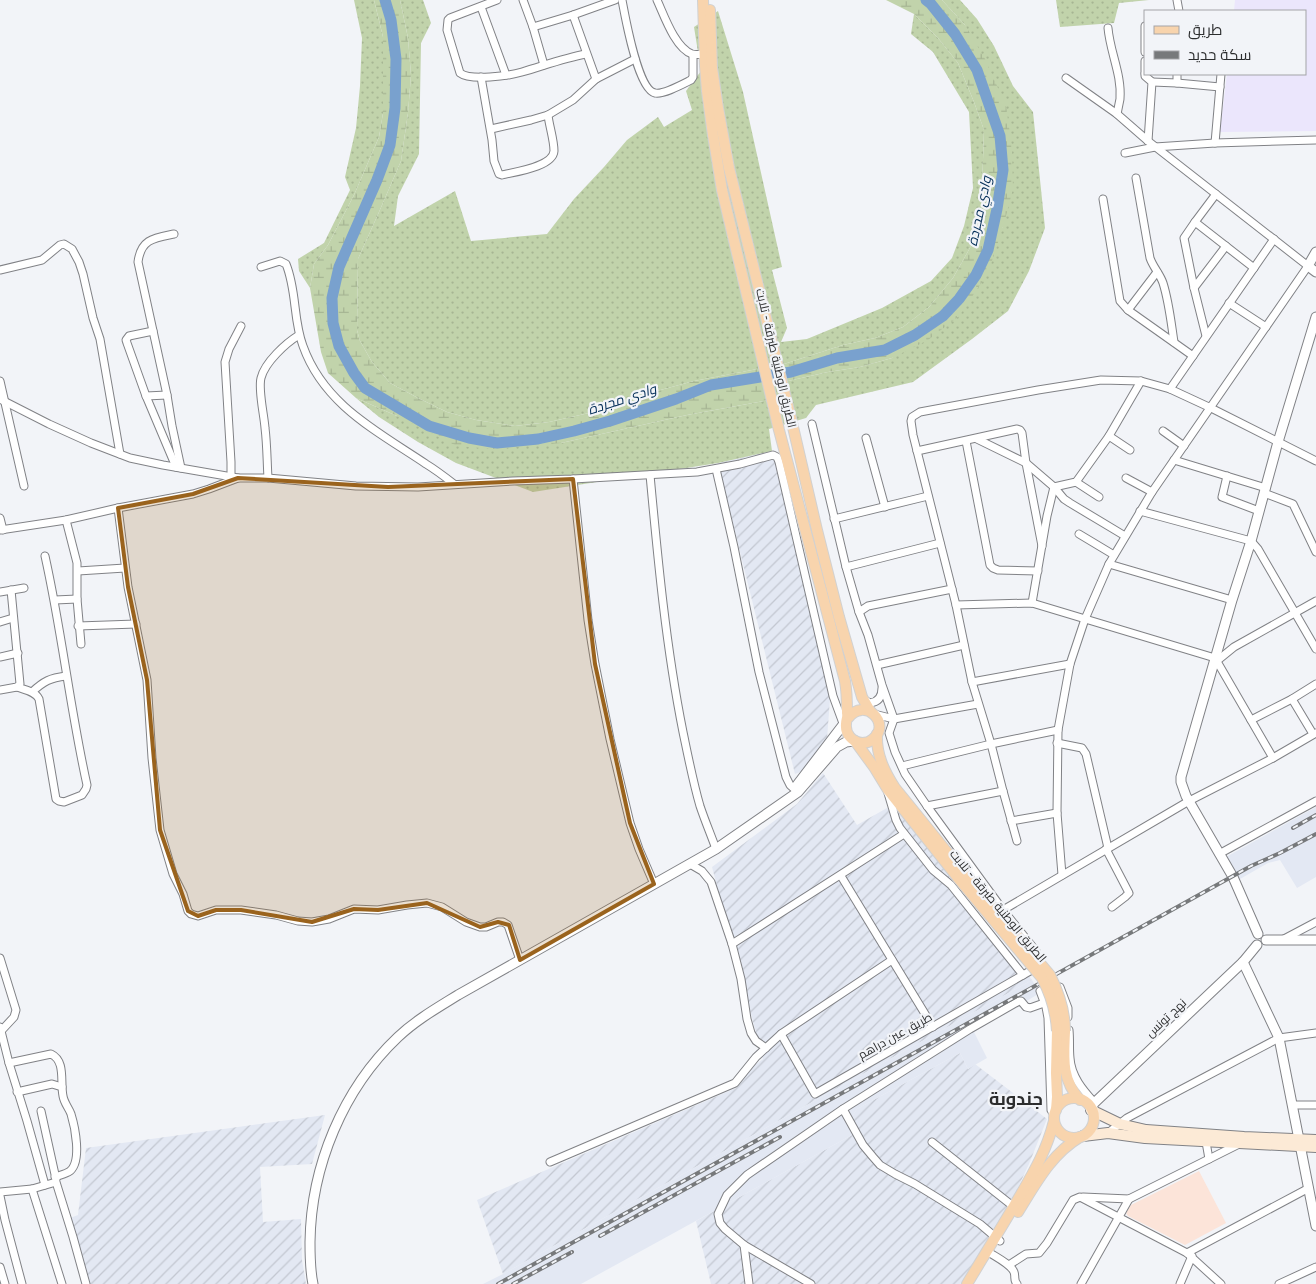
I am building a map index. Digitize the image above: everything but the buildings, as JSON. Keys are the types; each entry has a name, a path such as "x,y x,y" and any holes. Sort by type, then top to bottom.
{"main road":[{"name":"الطريق الوطنية طبرقة - تلابت","path":"703,0 707,91 722,190 779,430 845,681 847,690 846,724"},
{"name":"الطريق الوطنية طبرقة - تلابت","path":"709,0 712,68 729,168 839,617 862,697 869,712"},
{"path":"856,711 869,712 878,719 878,732 874,738 866,743 854,741 850,738 846,724 856,711"},
{"name":"الطريق الوطنية طبرقة - تلابت","path":"878,732 878,751 882,764 895,788 1042,978 1054,1007 1061,1031 1064,1061 1071,1089 1080,1100"},
{"name":"الطريق الوطنية طبرقة - تلابت","path":"854,741 874,767 888,790 961,875"},
{"name":"الطريق الوطنية طبرقة - تلابت","path":"975,1284 998,1239 1047,1158 1057,1101 1056,1073 1061,1031"},
{"path":"1242,1140 1206,1142 1145,1138 1108,1133 1074,1138 1063,1135 1056,1126 1055,1115 1064,1101 1069,1099 1080,1100 1120,1124 1146,1130 1242,1140 1300,1143 1316,1147"},
{"path":"1082,1136 1088,1132 1093,1121 1092,1106"},
{"name":"الطريق الوطنية طبرقة - تلابت","path":"998,1239 1014,1207 1047,1158 1082,1136"},
{"path":"1300,1143 1316,1140"},
{"name":"الطريق الوطنية طبرقة - تلابت","path":"967,1284 990,1253"}],"street":[{"path":"496,0 484,3 450,18 447,23 447,30 460,73 464,76 506,75 522,72 568,57 586,54"},
{"path":"523,0 544,64"},
{"path":"533,27 573,16 615,0"},
{"path":"622,0 635,59 650,91 662,93 691,80 693,77 693,54"},
{"path":"656,0 682,48 693,54 704,54"},
{"path":"484,3 506,75"},
{"path":"573,16 596,79"},
{"path":"1108,28 1119,82 1120,98 1117,114"},
{"path":"491,129 548,115 573,100 596,79 635,59"},
{"path":"1145,75 1152,82 1220,87"},
{"path":"1177,83 1178,75"},
{"path":"1215,143 1221,75"},
{"path":"481,77 491,129 494,161 499,174 523,170 540,165 548,160 554,152 548,115"},
{"path":"1066,78 1117,114 1155,147 1316,272"},
{"path":"1148,141 1152,82"},
{"path":"1125,153 1155,147 1316,140"},
{"path":"1136,178 1150,258 1161,277 1165,289 1174,342"},
{"path":"1206,336 1184,238 1216,194"},
{"path":"1103,199 1120,301 1128,310 1193,356"},
{"path":"1195,222 1254,268"},
{"path":"174,234 155,238 148,242 142,249 139,258 139,271 167,395 178,467"},
{"path":"1170,389 1274,239"},
{"path":"0,270 42,260 60,245 64,244 72,249 81,268 100,340 120,454"},
{"path":"1194,288 1226,246"},
{"path":"1062,875 1057,813 1058,730 1070,664 1085,619 1109,564 1140,511 1316,252"},
{"path":"261,267 280,261 286,264 295,302 299,335 306,356 324,387 364,423 454,484"},
{"path":"1128,310 1157,272"},
{"path":"1230,303 1266,327"},
{"path":"1258,934 1233,877 1189,801 1181,782 1181,777 1316,317"},
{"path":"234,477 231,462 226,362 227,353 241,326"},
{"path":"153,331 129,336 126,340 146,396 178,467"},
{"path":"268,478 260,380 277,353 299,335"},
{"path":"0,380 2,400 24,486"},
{"path":"1017,841 972,682 956,605 917,451 911,421 912,417 920,412 1101,380 1141,381 1170,389 1316,461"},
{"path":"1054,487 1076,482 1109,436 1141,381"},
{"path":"146,396 167,395"},
{"path":"2,400 91,443 144,461 234,477 268,478 356,486 418,487 676,474 716,469 773,455 777,457 779,462 833,696 846,724 796,790"},
{"path":"812,424 846,567 894,719 888,733 895,752 909,780 926,806 1003,910 1189,801 1273,758 1315,733 1292,698"},
{"path":"917,451 966,442 1017,429 1020,430 1042,546"},
{"path":"1163,431 1184,446"},
{"path":"1109,436 1130,450"},
{"path":"866,438 885,507"},
{"path":"977,439 1026,463 1070,503 1125,536"},
{"path":"966,442 990,565 998,570 1038,571"},
{"path":"1174,460 1227,476 1293,504 1316,552"},
{"path":"716,469 759,672 786,777 790,785 796,790"},
{"path":"650,475 666,634 674,680 686,746 700,805 716,849"},
{"path":"1227,476 1222,497 1259,510"},
{"path":"0,518 1,530 66,520 193,494 209,489 234,477"},
{"path":"1126,478 1152,492"},
{"path":"573,479 588,620 598,682 630,824 654,884"},
{"path":"1076,482 1098,497"},
{"path":"1032,603 1054,487"},
{"path":"834,519 928,496"},
{"path":"118,508 129,596 147,680 152,758 160,830 173,874 183,894 186,908 191,914 201,915 216,910 241,910 312,922 329,919 354,909 374,911 427,903 442,907 466,922 480,927 486,927 498,922 505,923 509,927 520,960"},
{"path":"1140,511 1251,541 1258,549 1316,648"},
{"path":"66,520 78,571 77,599 80,644"},
{"path":"1079,534 1114,555"},
{"path":"846,567 940,543"},
{"path":"0,690 17,687 38,696 56,799 64,802 82,795 87,785 66,676 55,600 45,556"},
{"path":"1109,564 1232,600"},
{"path":"78,571 125,568"},
{"path":"0,592 24,588"},
{"path":"859,612 868,606 952,589"},
{"path":"11,590 20,684 17,687"},
{"path":"55,600 77,599"},
{"path":"1216,659 1316,601"},
{"path":"956,605 1032,603 1216,659 1273,758"},
{"path":"0,622 13,618"},
{"path":"78,626 136,624"},
{"path":"877,665 964,645"},
{"path":"0,657 18,653"},
{"path":"972,682 1070,664"},
{"path":"32,692 50,678 66,676"},
{"path":"1251,720 1316,684"},
{"path":"862,697 868,702 877,701 881,696 882,685"},
{"path":"833,696 847,706 894,719 978,704"},
{"path":"878,732 894,719"},
{"path":"902,766 1058,730"},
{"path":"313,1284 310,1256 314,1197 330,1140 353,1093 377,1060 398,1037 428,1013 716,849 784,801 837,747 846,742 854,741"},
{"path":"1057,743 1082,748 1086,754 1107,849 1130,893 1112,907"},
{"path":"878,751 881,746 886,744 895,752"},
{"path":"888,790 896,820 904,834 933,870 951,886 1023,975"},
{"path":"926,806 1003,791"},
{"path":"1220,854 1316,801"},
{"path":"1011,821 1057,813"},
{"path":"732,944 904,834"},
{"path":"690,864 702,871 711,882 732,944 741,979 747,1019 756,1041 766,1048"},
{"path":"841,876 933,1027"},
{"name":"طريق عين دراهم","path":"781,1034 815,1094 1045,962 1003,910"},
{"path":"1282,940 1316,922"},
{"path":"1258,934 1264,935 1266,940"},
{"path":"1258,934 1254,939 1254,943 1257,946 1264,945 1266,940"},
{"path":"1266,940 1316,940"},
{"name":"نهج تونس","path":"1092,1106 1243,962 1257,946"},
{"path":"0,958 16,1010 14,1017 0,1029 45,1185"},
{"path":"550,1162 732,1085 756,1057 781,1034 892,960"},
{"path":"1243,962 1279,1038 1316,1226"},
{"path":"1055,1115 1050,1110 1048,1018 1040,991 1058,980 1068,1008 1072,1071 1092,1106"},
{"path":"812,1284 744,1245 732,1236 720,1223 718,1214 727,1195 747,1174 843,1108 970,1029 1018,1001 1021,1001 1026,1007 1030,1008 1044,1003"},
{"path":"1108,1133 1127,1118 1279,1038 1316,1034"},
{"path":"0,1192 32,1189 56,1180 71,1170 76,1153 74,1124 63,1097 60,1064 57,1058 54,1055 48,1054 9,1063"},
{"path":"17,1092 52,1084 62,1087"},
{"path":"1292,1105 1316,1105"},
{"path":"843,1108 864,1145 872,1157 880,1164 980,1224 998,1239"},
{"path":"41,1111 56,1180 86,1284"},
{"path":"1008,1265 1026,1254 1039,1254 1073,1200 1080,1197 1129,1199 1209,1159 1242,1140"},
{"path":"932,1142 1014,1207"},
{"path":"1206,1142 1209,1159"},
{"path":"1180,1284 1190,1254 1309,1188"},
{"path":"32,1189 62,1284"},
{"path":"0,1196 22,1284"},
{"path":"1080,1197 1190,1254 1221,1284"},
{"path":"1081,1284 1129,1199"},
{"path":"744,1245 749,1284"},
{"path":"990,1253 1008,1265 1014,1272 1014,1280 1017,1284"},
{"path":"1279,1284 1316,1266"},
{"path":"0,1267 5,1284"}],"highlighted area":[{"path":"238,478 388,487 573,479 595,664 630,823 654,884 520,960 509,925 498,922 480,927 427,903 378,910 354,909 312,922 241,910 216,910 198,916 188,911 160,830 147,680 128,587 118,508 193,494"}],"shaded area":[{"path":"1235,0 1316,0 1316,131 1220,132 1227,75 1306,75 1306,10 1234,10"},
{"path":"772,451 830,699 827,739 808,769 795,774 718,463"},
{"path":"823,773 857,825 894,804 1032,980 503,1274 477,1200 736,1088 755,1065 763,1059 712,867 797,804"},
{"path":"1316,807 1316,877 1297,888 1280,860 1268,863 1240,879 1226,857"},
{"path":"1032,980 1040,993 974,1032 987,1058 968,1069 960,1053 857,1109 853,1115 852,1135 581,1284 483,1284 503,1274"},
{"path":"960,1053 968,1069 975,1064 1047,1119 1014,1196 1008,1215 965,1284 711,1284 696,1221 852,1135 853,1115 857,1109"},
{"path":"325,1115 312,1164 260,1167 263,1222 301,1219 302,1260 306,1284 90,1284 70,1218 78,1215 86,1148"},
{"path":"1199,1171 1226,1223 1185,1245 1128,1216 1126,1213 1131,1205"}],"green space":[{"path":"354,0 374,0 383,37 383,113 379,137 354,195 328,245 314,264 310,288 299,271 298,259 324,243 350,190 345,177 356,128 362,38"},
{"path":"374,0 400,0 408,38 411,75 401,161 358,259 357,330 360,341 372,362 390,383 447,412 476,420 515,426 549,422 589,413 638,396 694,381 784,364 843,345 875,338 903,327 929,307 953,278 971,246 981,218 984,130 958,63 938,38 914,14 886,0 942,0 965,25 985,59 1006,106 1012,148 1013,189 988,273 959,316 928,340 892,358 860,367 788,381 780,398 687,415 561,443 494,449 457,446 356,398 328,373 321,352 310,288 314,264 328,245 354,195 379,137 383,113 383,37"},
{"path":"400,0 423,0 431,23 421,43 419,154 398,196 394,226 455,191 471,241 547,234 574,199 627,140 658,117 664,127 692,110 686,91 701,71 694,27 718,11 743,92 782,267 772,270 787,328 781,342 807,339 882,308 931,281 952,258 964,226 973,188 969,112 933,52 911,34 914,14 938,38 958,63 984,130 981,218 971,246 953,278 929,307 903,327 875,338 843,345 784,364 694,381 638,396 589,413 549,422 515,426 476,420 447,412 390,383 372,362 360,341 357,330 358,259 401,161 408,113 411,75 408,38"},
{"path":"942,0 960,0 977,19 994,46 1013,86 1033,112 1045,228 1029,271 1008,311 913,382 816,405 806,418 769,429 772,451 718,463 533,492 456,463 379,417 356,398 397,416 561,443 687,415 780,398 788,381 860,367 892,358 1003,227 965,25"},
{"path":"1056,0 1149,0 1119,3 1114,23 1060,27"}],"waterway":[{"name":"وادي مجردة","path":"385,0 391,20 396,59 395,108 390,145 377,180 339,267 332,298 333,323 339,346 365,388 429,426 469,438 497,443 538,439 574,431 676,399 711,385 791,372 837,358 885,350 915,335 943,316 959,299 976,275 988,250 1003,170 1000,136 977,70 955,34 926,0"}],"railway":[{"path":"1293,828 1316,815"},
{"path":"498,1284 1251,866 1316,834"},
{"path":"600,1236 780,1137"},
{"path":"513,1284 572,1252"}],"district":[{"name":"جندوبة","path":"1016,1099"}]}
